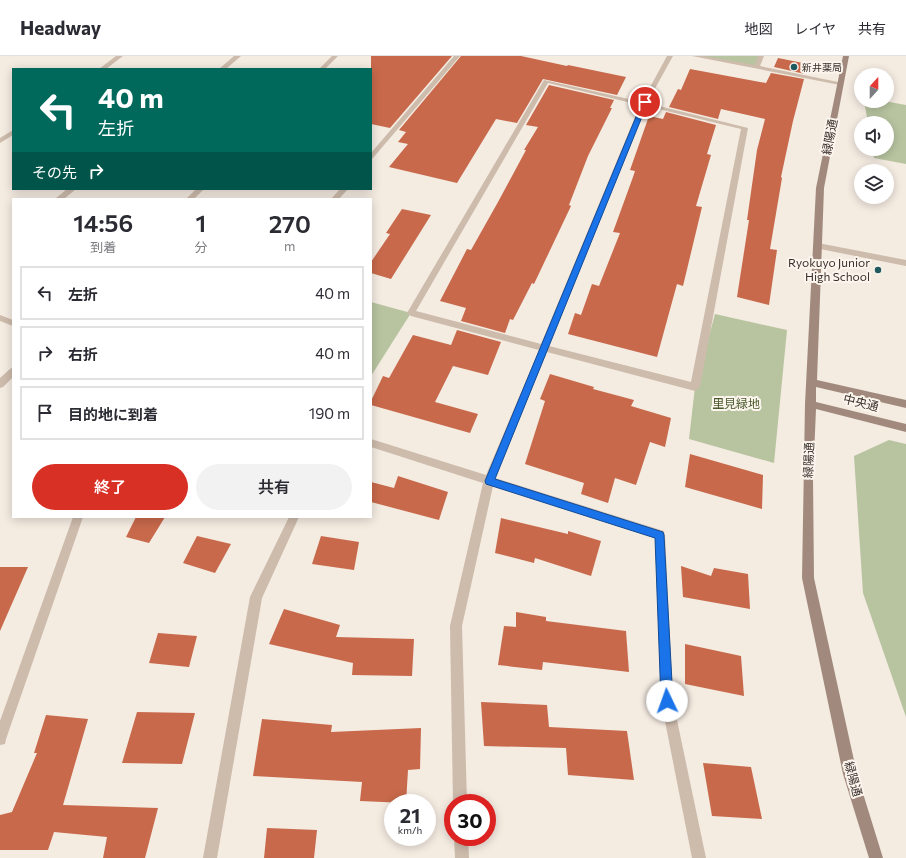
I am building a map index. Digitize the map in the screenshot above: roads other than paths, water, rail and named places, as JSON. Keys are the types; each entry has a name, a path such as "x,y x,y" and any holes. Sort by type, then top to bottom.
{"street":[{"path":"103,68 120,56"},
{"path":"223,68 238,56"},
{"path":"323,68 335,56"},
{"path":"372,156 457,56"},
{"path":"460,794 456,626 489,481 644,104 670,56"},
{"path":"695,56 840,83"},
{"path":"757,68 761,56"},
{"name":"緑陽通","path":"846,56 820,188 810,404 808,578 850,774 876,858"},
{"path":"546,81 644,104 745,128 695,387 411,313 546,81"},
{"path":"0,141 12,133"},
{"path":"60,198 71,190"},
{"path":"191,198 199,190"},
{"path":"336,198 343,190"},
{"path":"818,246 906,263"},
{"path":"0,318 12,323"},
{"path":"0,384 12,372"},
{"name":"中央通","path":"811,382 906,404"},
{"name":"中央通","path":"810,404 906,428"},
{"path":"372,443 660,535 667,701 699,858"},
{"path":"1,736 78,518"},
{"path":"210,858 256,597 294,518"},
{"path":"461,846 462,858"}],"place":[{"name":"新井薬局","path":"794,67"},
{"name":"Ryokuyo Junior High School","path":"878,270"}],"park label":[{"name":"里見緑地","path":"736,404"}]}
